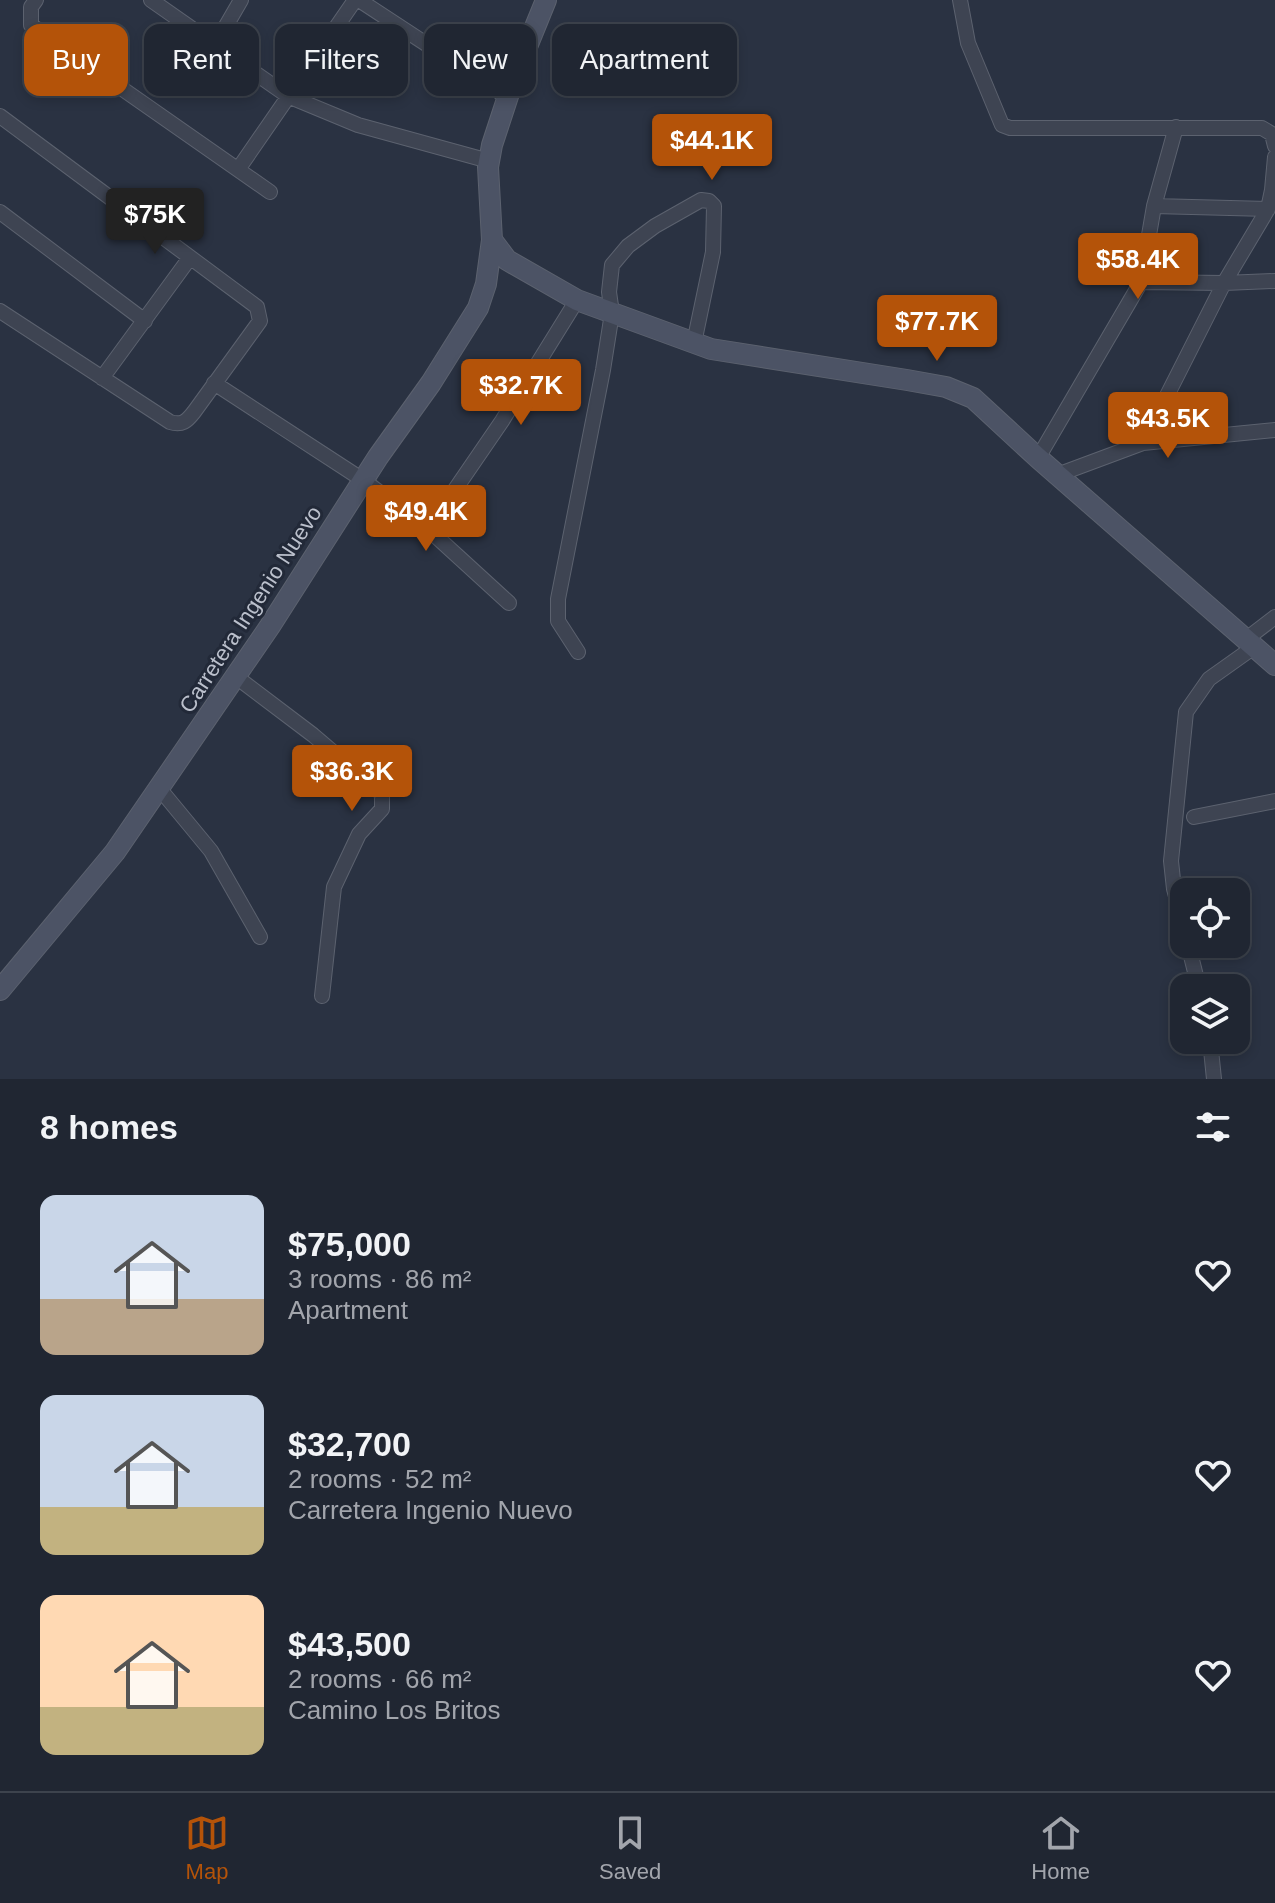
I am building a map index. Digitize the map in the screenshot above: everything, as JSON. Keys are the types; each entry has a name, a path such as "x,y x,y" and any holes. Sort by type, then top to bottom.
{"street":[{"path":"36,0 31,7 31,25 270,192"},
{"path":"151,0 185,24"},
{"path":"227,24 241,0"},
{"path":"340,24 357,0 507,97"},
{"name":"Carretera Ingenio Nuevo","path":"0,990 115,852 270,626 478,308 486,284 492,240 489,161 507,97 546,0"},
{"path":"960,0 968,43 1002,125 1010,128 1262,128 1272,134 1275,146"},
{"path":"239,168 288,96 358,125 489,161"},
{"path":"0,116 257,307 261,316 187,421 178,425 0,311"},
{"path":"1038,458 1141,282 1154,206 1176,127"},
{"path":"1143,443 1224,283 1268,209 1275,157"},
{"path":"578,652 558,621 558,599 612,313 609,292 612,265 628,246 701,200 709,201 714,206 713,252 694,343"},
{"path":"1154,206 1268,209"},
{"path":"0,212 145,321"},
{"path":"492,240 507,260 577,300 711,349 946,387 973,398 1275,665"},
{"path":"102,378 189,259"},
{"path":"1141,282 1275,281"},
{"path":"428,529 502,421 577,300"},
{"path":"214,383 363,480 428,529 509,603"},
{"path":"1057,475 1143,443 1275,430"},
{"path":"1173,878 1171,861 1186,712 1209,679 1250,644 1275,617"},
{"path":"235,676 313,735 382,794 382,809 359,834 334,887 322,996"},
{"path":"159,788 211,851 260,937"},
{"path":"1194,817 1275,801"},
{"path":"1211,1054 1214,1079"}]}
